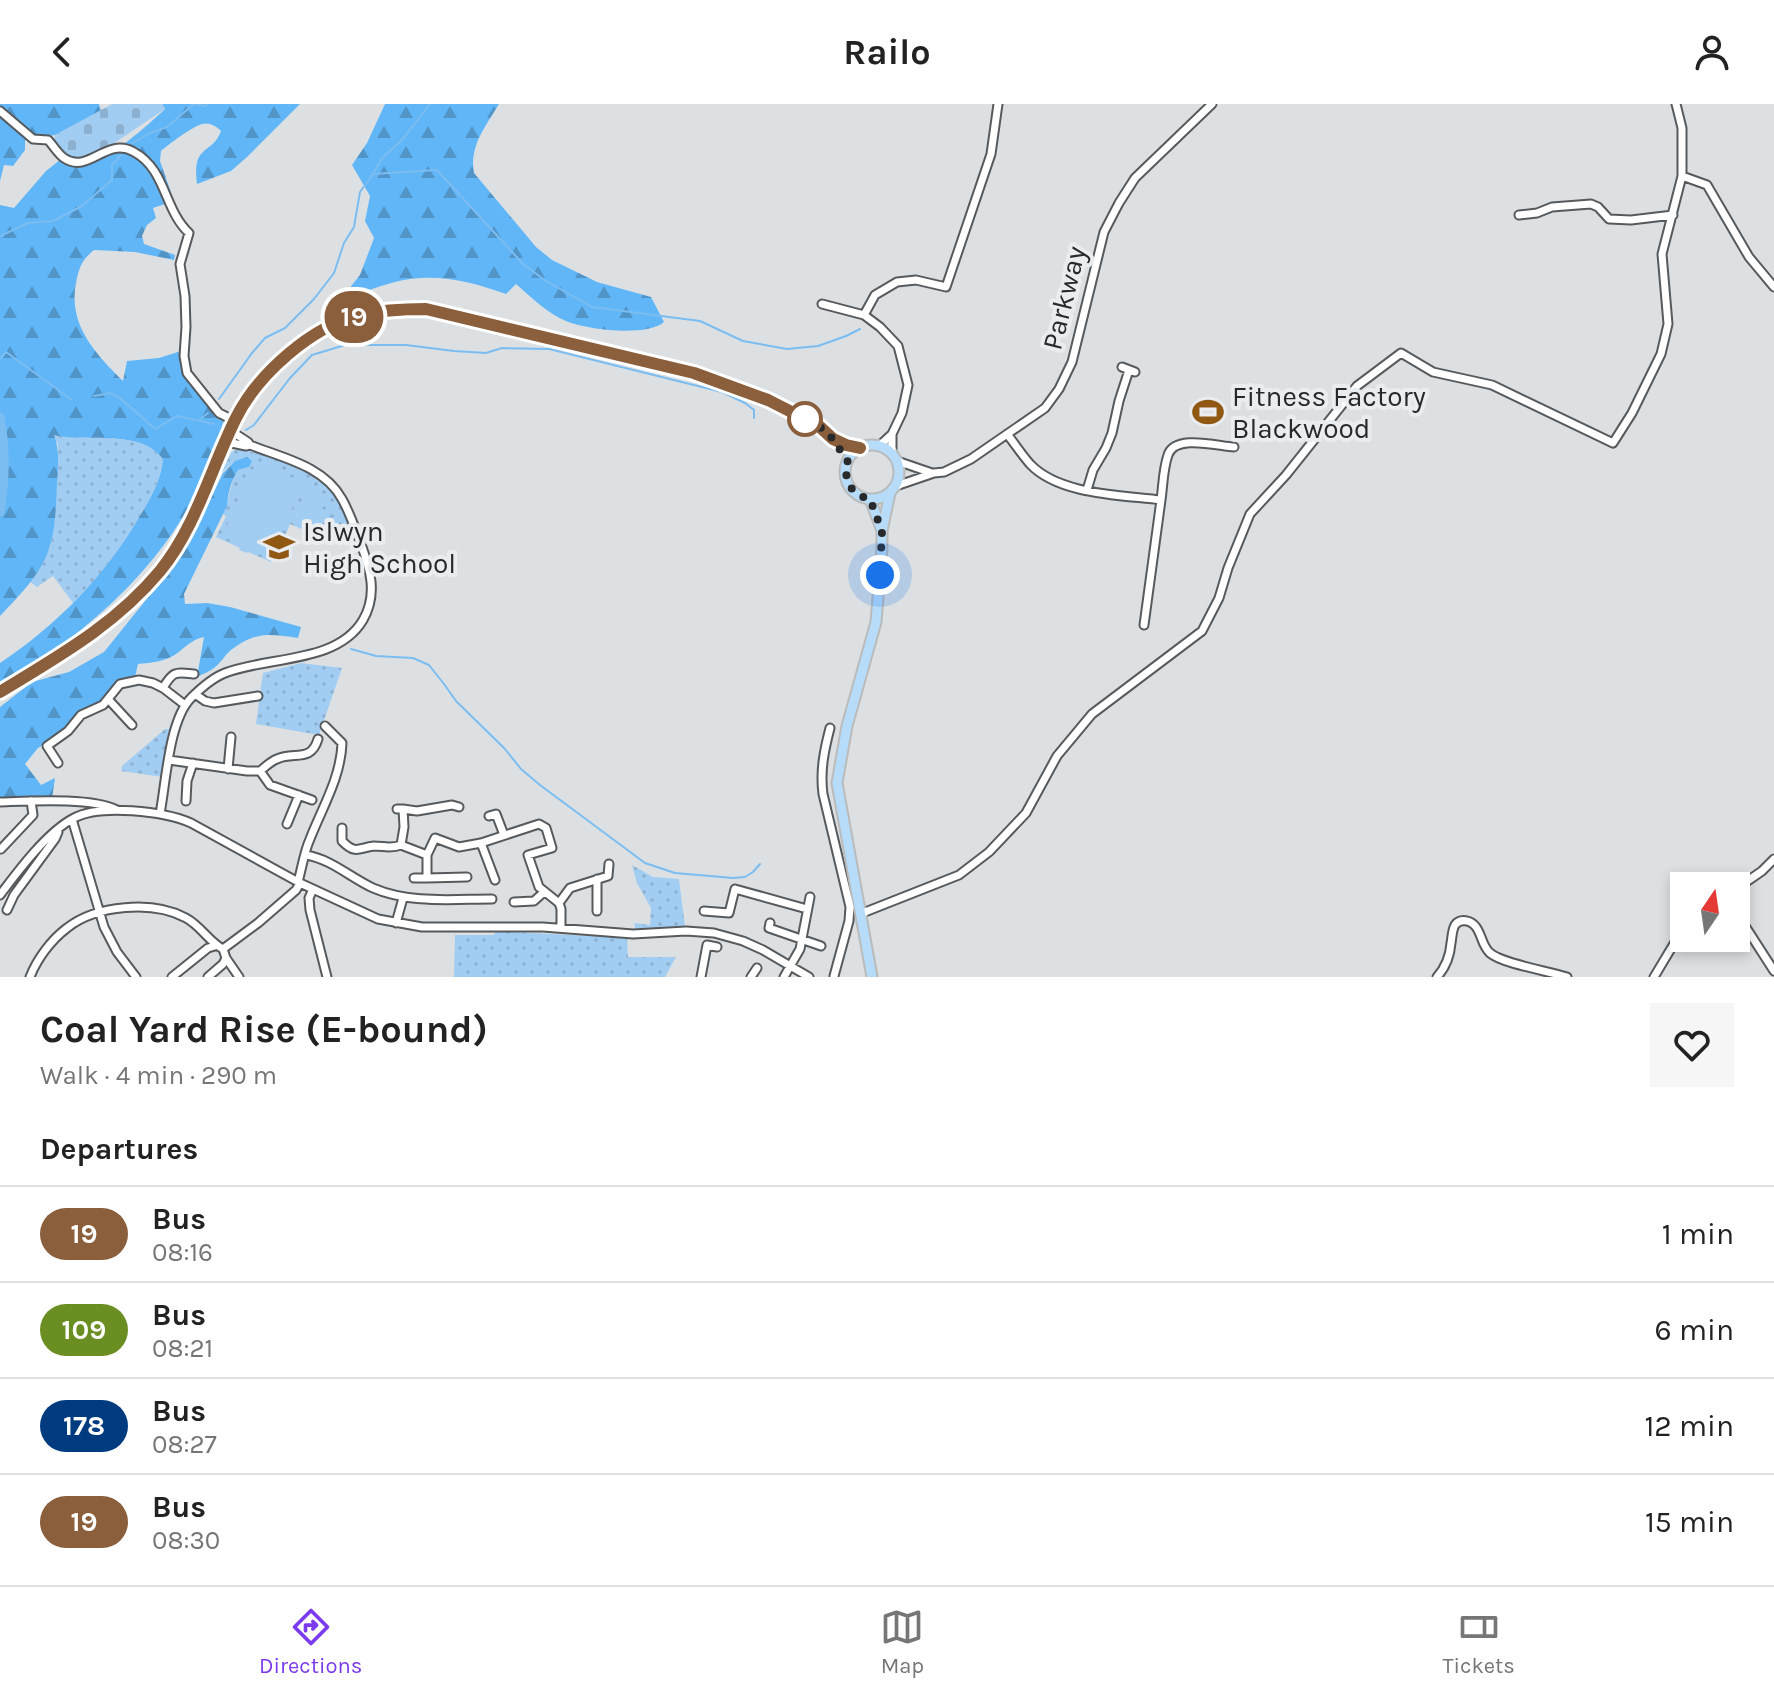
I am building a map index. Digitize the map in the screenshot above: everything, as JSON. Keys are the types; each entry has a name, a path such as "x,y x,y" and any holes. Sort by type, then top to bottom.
{"main road":[{"path":"0,692 84,641 122,610 161,570 184,533 244,403 296,348 326,329 357,316 392,310 426,309 694,373 768,400 819,426 833,439 848,462"},
{"path":"833,439 860,448"},
{"path":"872,977 837,783 847,726 876,622 882,531 899,469 894,457 879,446 866,446 855,452 848,462 846,476 851,488 870,499 877,499 893,489"},
{"path":"870,499 882,531"}],"street":[{"path":"864,315 875,295 897,282 916,280 946,287 991,154 998,104"},
{"name":"Parkway","path":"893,489 944,472 971,459 1045,408 1059,389 1072,362 1104,232 1119,203 1135,178 1212,104"},
{"path":"860,914 959,875 989,852 1026,813 1057,756 1092,714 1202,631 1219,598 1250,514 1286,475 1357,386 1401,353 1433,372 1492,385 1613,443 1632,413 1661,354 1668,324 1662,254 1682,176 1682,128 1676,104"},
{"path":"0,111 33,139 48,140 65,159 79,162 90,160 118,146 144,158 159,177 178,223 189,233 180,264 185,296 184,356 187,373 250,445"},
{"path":"1682,176 1707,185 1749,257 1774,287"},
{"path":"1519,215 1552,207 1591,204 1609,219 1673,215"},
{"path":"822,304 864,315 898,346 908,385 902,413 892,434 879,446"},
{"path":"1087,490 1093,470 1112,433 1129,370"},
{"path":"892,434 894,457 934,473"},
{"path":"1007,434 1032,466 1062,484 1161,500"},
{"path":"160,814 174,728 185,705 195,694 214,678 226,673 336,645 354,631 370,603 372,580 369,568 346,506 336,489 317,472 250,445 227,442"},
{"path":"1144,625 1168,455 1175,446 1184,442 1234,447"},
{"path":"163,688 171,675 194,674"},
{"path":"58,763 47,746 68,731 81,715 103,705 120,684 139,680 153,683 185,705"},
{"path":"195,694 214,703 258,696"},
{"path":"108,699 132,725"},
{"path":"172,977 208,948 219,947 258,923 296,890 308,844 336,778 342,752 342,743 325,726"},
{"path":"830,728 824,750 823,794 850,907 834,976"},
{"path":"228,769 231,737"},
{"path":"169,760 260,771 274,760 308,754 316,747 318,739"},
{"path":"281,745 283,757"},
{"path":"186,801 187,781 193,763"},
{"path":"822,769 839,769"},
{"path":"260,771 270,785 312,800"},
{"path":"287,824 299,795"},
{"path":"1,849 33,815 31,801"},
{"path":"0,802 83,803 109,806 119,811"},
{"path":"83,803 73,829 99,913 117,952 136,977"},
{"path":"401,845 404,827 400,809 417,811 452,805 459,807"},
{"path":"0,895 21,867 58,830 75,818 135,811 191,823 299,883 371,916 396,923 422,927 561,928 633,934 714,933 743,941 809,977"},
{"path":"496,814 504,835"},
{"path":"427,878 427,855 435,838 459,847 539,824 546,828 552,848 528,855 539,887 559,903 561,928"},
{"path":"342,828 338,842 357,851 373,846 393,848 401,845 427,855"},
{"path":"6,910 58,830"},
{"path":"481,843 495,880"},
{"path":"306,855 321,859 372,888 403,898 492,899"},
{"path":"1750,879 1774,859"},
{"path":"559,903 570,888 608,876 609,864"},
{"path":"414,878 467,877"},
{"path":"597,879 597,911"},
{"path":"313,889 309,898 310,910 326,976 316,977"},
{"path":"704,911 729,913 735,889 807,909"},
{"path":"514,902 534,901 544,892"},
{"path":"784,977 800,949 810,897"},
{"path":"396,923 403,898"},
{"path":"30,977 44,952 59,935 79,920 133,907 167,911 192,922 219,947 239,977"},
{"path":"1437,977 1447,961 1454,927 1462,920 1475,925 1486,949 1496,957 1567,977"},
{"path":"770,923 769,928 821,946"},
{"path":"1750,934 1774,971"},
{"path":"701,977 705,943 717,947"},
{"path":"1654,977 1670,950"},
{"path":"208,977 226,958"},
{"path":"751,977 757,968"}],"green space":[{"path":"0,104 99,104 101,111 55,135 25,140 25,150 13,166 4,165 0,181"},
{"path":"112,104 162,104 165,109 92,158 68,159 54,145 55,135"},
{"path":"162,104 300,104 231,171 197,184 199,157 221,131 212,125 202,124 169,144 161,151 160,161 174,201 153,208 156,218 147,225 142,236 144,244 175,255 174,260 135,252 94,250 84,261 77,277 75,298 80,325 94,349 123,381 127,361 159,358 181,351 189,381 224,420 196,494 173,532 146,567 82,629 0,682 0,663 60,615 112,559 152,496 163,459 141,443 54,435 58,465 50,546 36,575 0,616 0,205 14,208 46,171 61,159 86,164 105,156 158,116 165,109"},
{"path":"385,104 499,104 476,145 474,173 536,247 552,260 597,282 651,297 664,322 656,327 631,331 588,327 552,314 516,284 506,294 479,285 437,278 395,282 340,300 360,275 374,238 365,221 370,196 352,165 367,143"},
{"path":"53,434 141,443 163,459 159,477 141,517 101,574 73,603 53,576 37,587 30,582 50,548 55,520 58,445"},
{"path":"236,449 287,463 327,487 337,499 348,522 347,536 329,539 290,524 271,562 216,537 226,516 223,514 235,475 238,470 249,467 235,461 221,473"},
{"path":"247,457 252,461 249,467 238,470 233,478 227,506 184,594 185,604 207,603 230,607 301,627 298,638 271,635 248,640 231,650 214,668 197,677 204,637 167,659 138,664 135,677 119,681 102,702 80,710 65,730 38,748 25,764 41,785 55,778 52,799 0,800 0,707 32,682 69,672 104,652 166,575 198,525 223,473 235,461"},
{"path":"257,461 304,483 269,558 222,536"},
{"path":"308,487 329,496 324,507 321,507 323,509 313,532 292,523 297,512 300,512 298,510 305,500"},
{"path":"301,663 342,668 319,735 256,724 263,673"},
{"path":"165,729 171,729 163,777 121,771 122,766"},
{"path":"632,865 653,877 679,879 685,927 635,930 633,923 650,925 651,908 637,883"},
{"path":"496,931 627,938 628,957 676,957 665,977 454,977 455,935 494,935"}],"waterway":[{"path":"133,143 167,127 194,104"},
{"path":"195,104 208,104"},
{"path":"373,174 382,158 402,140 430,104"},
{"path":"0,236 28,223 53,221 82,206 112,180 112,165 121,155"},
{"path":"219,399 265,338 285,328 334,273 344,243 354,227 360,192 373,174 437,170 523,264 592,307 700,321 743,341 787,349 818,346 860,329"},
{"path":"246,430 254,425 312,355 345,345 406,345 486,353 502,348 549,349 722,392 754,410 754,418"},
{"path":"0,359 6,352 72,400"},
{"path":"94,396 110,393 119,397 155,429 177,416 214,424"},
{"path":"199,420 208,413"},
{"path":"0,417 4,464 0,512"},
{"path":"351,649 376,656 413,658 429,665 456,701 521,769 645,863 675,873 733,878 745,877 760,864"}],"bus line":[{"name":"19","path":"0,692 84,641 122,610 161,570 184,533 235,421 256,387 296,348 326,329 357,316 392,310 426,309 694,373 768,400 819,426 833,439 860,448"}],"place":[{"name":"Fitness Factory Blackwood","path":"1208,412"},
{"name":"Islwyn High School","path":"279,547"}],"route":[{"path":"805,419 794,413 819,426 833,439 848,462 847,482 855,493 870,499 882,531 880,575"}]}
